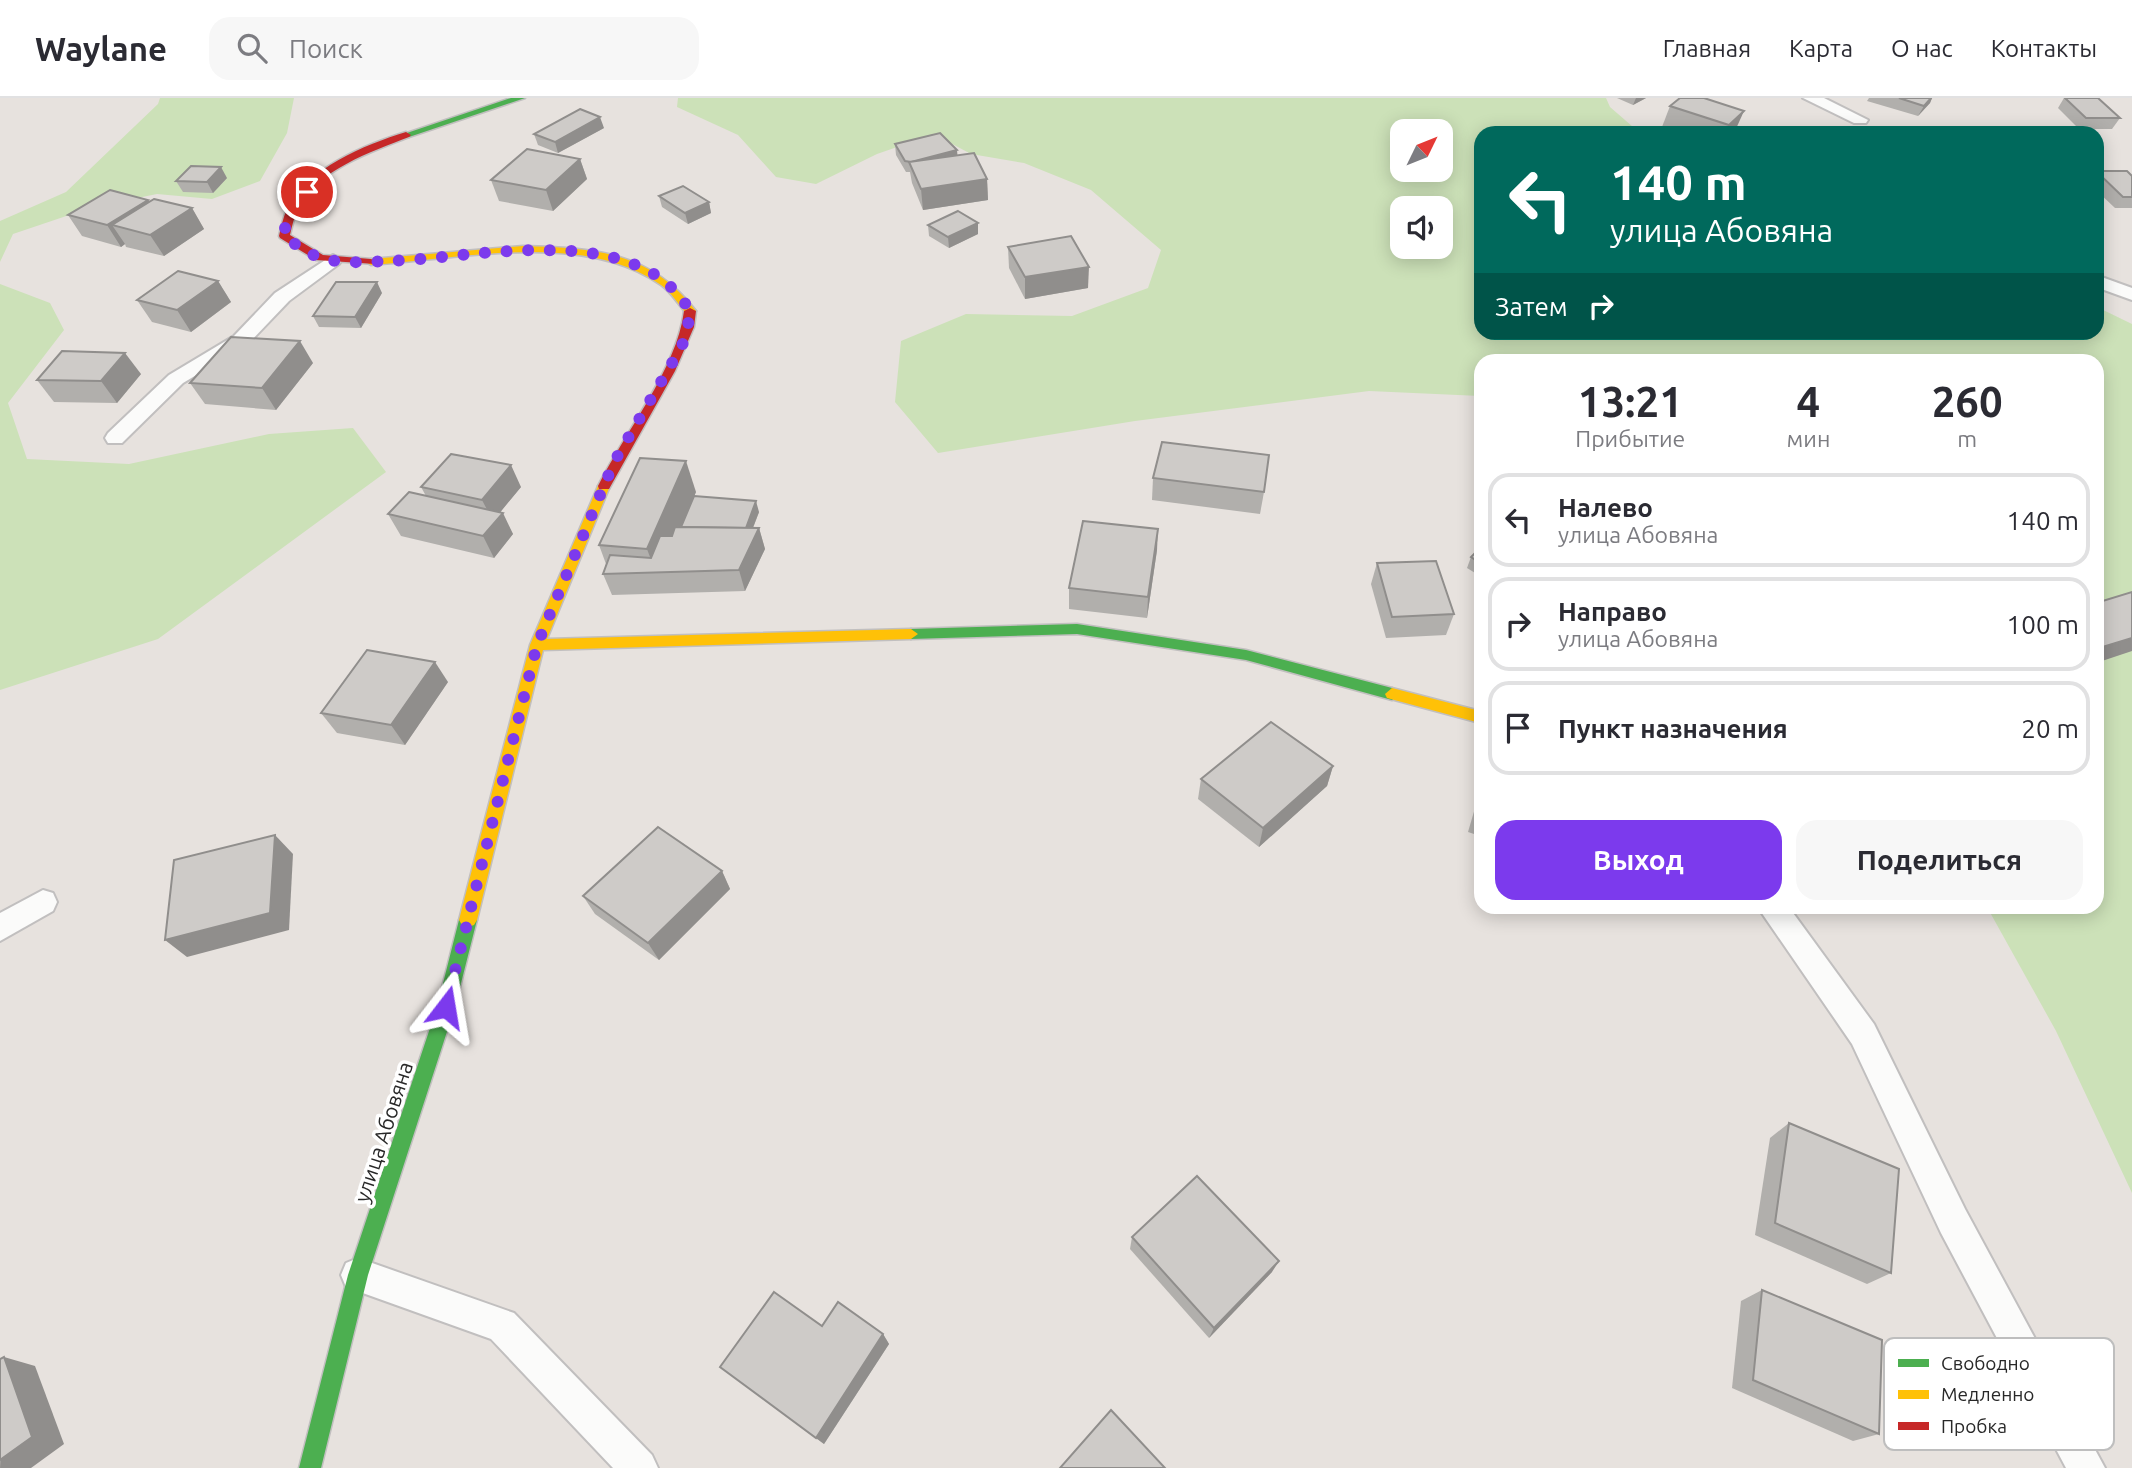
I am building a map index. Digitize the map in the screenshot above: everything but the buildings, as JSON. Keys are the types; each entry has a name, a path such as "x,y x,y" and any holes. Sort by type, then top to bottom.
{"street":[{"name":"улица Абовяна","path":"310,1468 358,1275 446,1007 537,645 614,462 682,346 691,313 680,293 660,277 627,261 584,252 498,253 399,261 333,260 310,254 284,236 285,219 293,204 321,180 385,141 425,126 520,98"},
{"path":"537,645 1077,629 1246,655 1474,715"}],"lane":[{"path":"1811,98 1860,120"},
{"path":"115,438 176,379 241,340 282,297 333,260"},
{"path":"2104,283 2132,295"},
{"path":"0,928 43,902"},
{"path":"1777,914 1863,1034 1953,1221 2016,1338"},
{"path":"358,1275 502,1325 639,1468"},
{"path":"2076,1450 2086,1468"}],"green space":[{"path":"160,98 294,98 287,133 260,181 212,199 157,194 93,207 13,234 0,262 0,221 66,192 158,104"},
{"path":"678,98 1606,98 1610,107 1632,126 1474,126 1474,340 2104,340 2104,310 2132,324 2132,1193 2056,1031 1991,914 2104,914 2104,354 1474,354 1474,396 1369,391 1135,421 938,453 895,402 901,341 966,314 1072,316 1148,288 1161,250 1091,190 1024,163 971,154 941,138 926,137 877,154 816,184 776,177 738,135 677,107"},
{"path":"0,284 50,303 64,330 8,403 27,459 129,464 269,434 353,428 386,472 158,639 0,690"}],"traffic: fast":[{"path":"406,135 520,98"},
{"path":"911,634 1077,629 1246,655 1392,694"},
{"path":"310,1468 358,1275 446,1007 468,920"}],"traffic: slow":[{"path":"371,262 523,250 562,250 600,255 634,266 665,283 690,311"},
{"path":"468,920 537,645 604,486"},
{"path":"537,645 911,634"},
{"path":"1392,694 1474,715"}],"traffic: jam":[{"path":"371,262 320,258 284,236 292,210 312,184 342,163 406,135"},
{"path":"604,486 681,347 690,311"}],"route":[{"path":"307,192 293,204 285,219 284,236 310,254 333,260 360,262 425,260 498,253 584,252 627,261 660,277 680,293 691,313 682,346 614,462 537,645 446,1007"}]}
